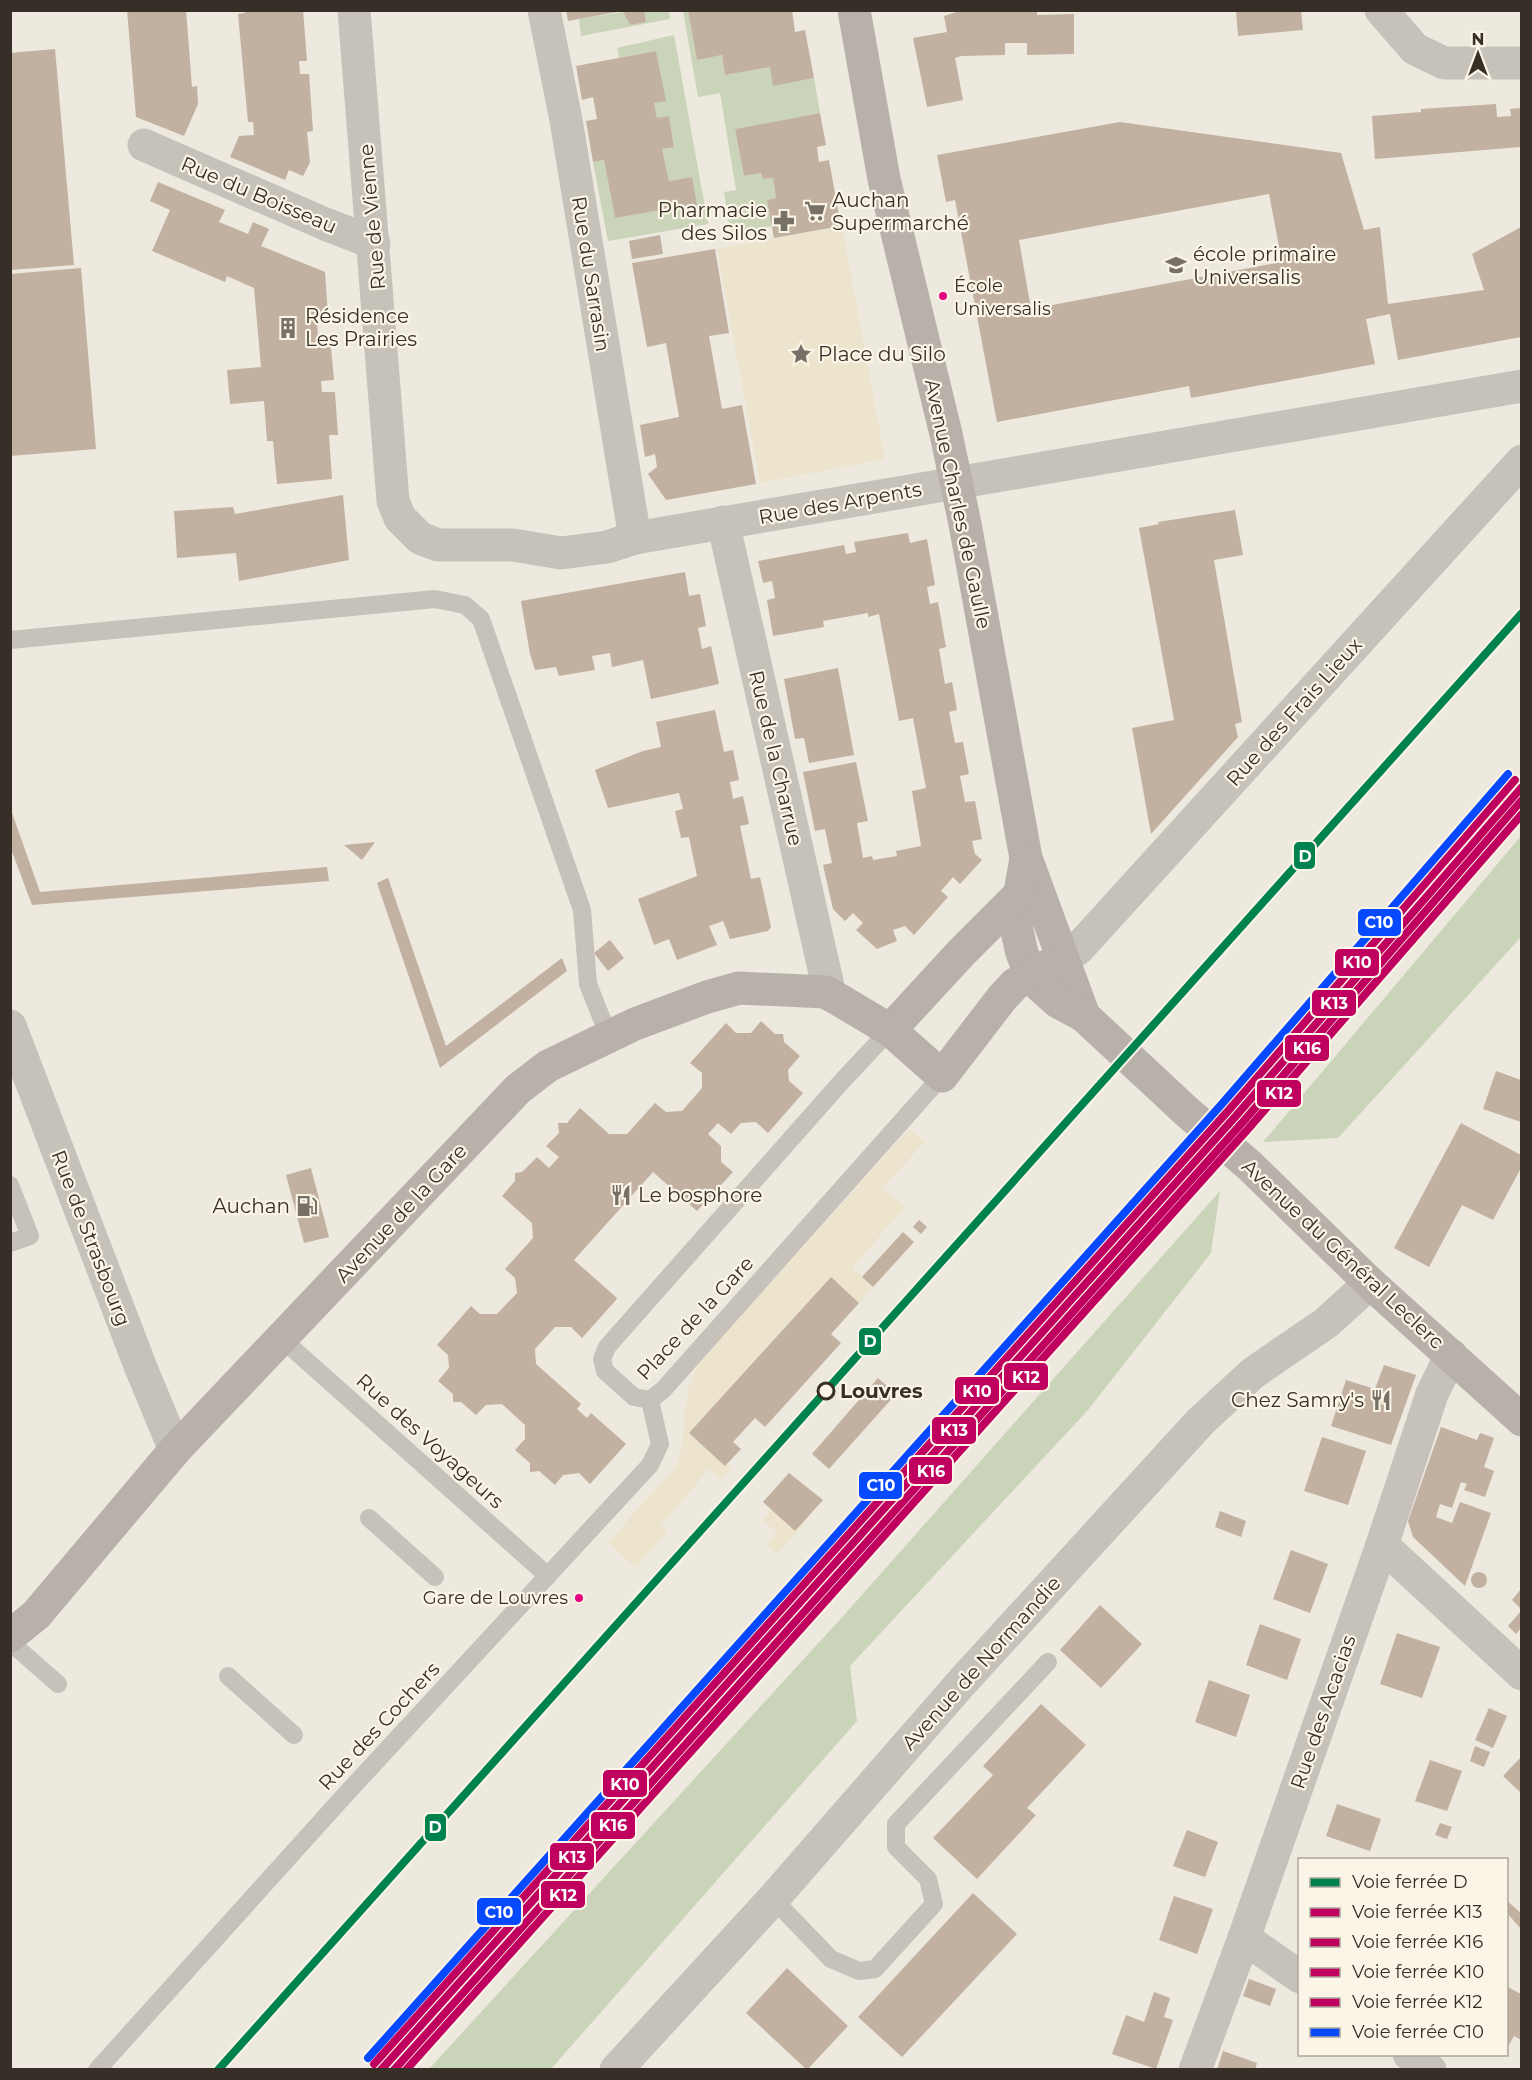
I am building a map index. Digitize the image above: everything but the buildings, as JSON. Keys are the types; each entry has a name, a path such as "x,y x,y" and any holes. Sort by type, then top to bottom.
{"street":[{"name":"Rue de Vienne","path":"354,10 393,501 400,518 420,538 438,545 513,544 561,552 607,547 635,538 723,522"},
{"name":"Rue du Sarrasin","path":"544,10 566,120 635,538"},
{"name":"Avenue Charles de Gaulle","path":"854,10 884,179 956,483 1026,858"},
{"path":"1381,10 1415,49 1444,63 1521,63"},
{"name":"Rue du Boisseau","path":"144,145 374,243"},
{"name":"Rue des Arpents","path":"723,522 1521,386"},
{"name":"Rue des Frais Lieux","path":"1057,943 1078,948 1521,460"},
{"name":"Rue de la Charrue","path":"723,522 830,994"},
{"path":"1026,858 1084,1016"},
{"path":"1026,858 1018,904 1022,953 1041,987 1058,1002 1084,1016"},
{"path":"1018,904 1057,943"},
{"path":"890,1030 985,929 1018,904"},
{"path":"942,1076 1002,998 1015,984 1032,974 1057,943"},
{"name":"Avenue de la Gare","path":"10,1636 36,1615 175,1450 518,1089 548,1066 635,1024 696,1001 740,988 826,992 890,1030 942,1076"},
{"name":"Avenue du Général Leclerc","path":"1084,1016 1186,1111 1250,1166 1370,1282 1521,1420"},
{"name":"Rue de Strasbourg","path":"10,1026 141,1368 175,1450"},
{"name":"Avenue de Normandie","path":"616,2070 773,1899 955,1690 1201,1421 1253,1373 1326,1323 1370,1282"},
{"name":"Rue des Acacias","path":"1195,2070 1244,1938 1382,1545 1432,1395 1451,1355"},
{"path":"1382,1545 1521,1674"},
{"path":"1244,1938 1298,1976"},
{"path":"1410,2056 1430,2070"}],"lane":[{"path":"10,640 435,598 465,605 481,619 582,910 588,984 609,1037"},
{"name":"Place de la Gare","path":"890,1030 607,1347 602,1359 605,1371 634,1397 650,1400 663,1390 942,1076"},
{"path":"10,1185 30,1236 10,1243"},
{"name":"Rue des Voyageurs","path":"282,1339 548,1576"},
{"name":"Rue des Cochers","path":"97,2070 345,1795 650,1466 660,1444 650,1400"},
{"path":"369,1518 435,1577"},
{"path":"10,1642 58,1684"},
{"path":"773,1899 831,1959 859,1971 875,1969 934,1904 928,1879 896,1847 896,1824 1048,1662"},
{"path":"228,1676 294,1735"}],"green space":[{"path":"644,10 669,11 670,19 581,36 579,19 624,12 630,25 646,22"},
{"path":"683,11 688,11 697,60 722,55 725,75 770,67 774,85 814,78 820,113 735,129 744,176 761,173 763,179 773,178 776,198 767,200 772,226 731,234 724,192 736,190 720,93 698,97"},
{"path":"674,35 708,224 608,241 593,162 604,160 615,218 678,207 692,177 669,181 662,149 674,146 669,117 657,118 654,103 665,100 656,51 619,58 617,48"},
{"path":"1521,836 1521,937 1338,1138 1263,1142"},
{"path":"1220,1191 1211,1253 1088,1410 850,1666 857,1721 551,2069 429,2069 845,1614"}],"shaded area":[{"name":"Place du Silo","path":"842,226 885,459 760,483 717,249"},
{"path":"909,1129 925,1142 882,1188 906,1206 852,1268 873,1287 859,1303 830,1277 705,1416 710,1449 731,1468 721,1479 709,1469 661,1526 667,1533 635,1567 608,1542 673,1470 679,1459 689,1386 699,1363"},
{"path":"780,1500 806,1522 777,1555 767,1545 777,1532 763,1520"}],"rail line":[{"name":"D","path":"218,2070 1522,613"},
{"name":"C10","path":"368,2058 1221,1105 1508,774"},
{"name":"K10","path":"374,2064 1228,1111 1515,780"},
{"name":"K13","path":"381,2070 1235,1117 1522,787"},
{"name":"K16","path":"394,2070 1242,1123 1522,800"},
{"name":"K12","path":"406,2070 1248,1129 1522,814"}],"place":[{"name":"Auchan Supermarché","path":"815,211"},
{"name":"Pharmacie des Silos","path":"784,221"},
{"name":"école primaire Universalis","path":"1176,265"},
{"name":"École Universalis","path":"943,296"},
{"name":"Résidence Les Prairies","path":"288,328"},
{"name":"Place du Silo","path":"801,354"},
{"name":"Le bosphore","path":"621,1195"},
{"name":"Auchan","path":"307,1206"},
{"name":"Louvres","path":"826,1391"},
{"name":"Chez Samry's","path":"1381,1400"},
{"name":"Gare de Louvres","path":"579,1598"}]}
